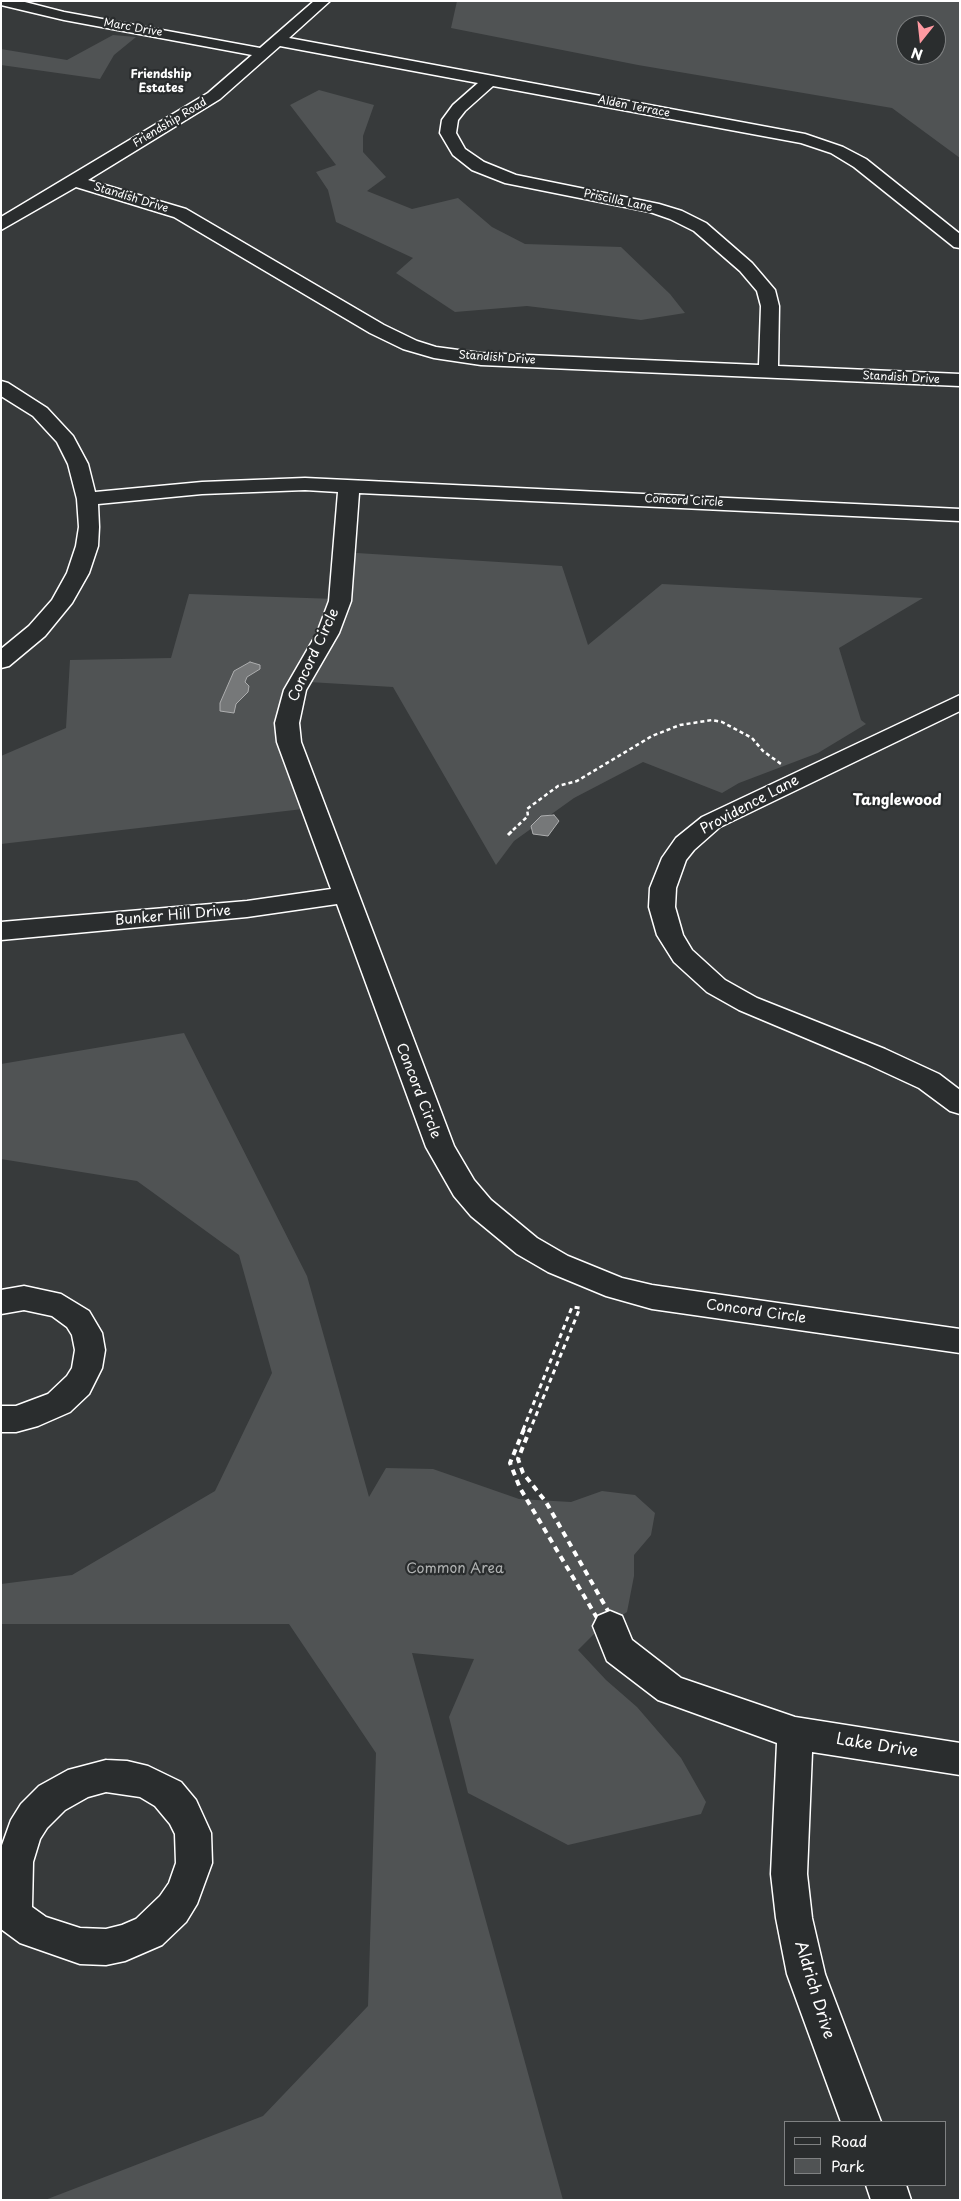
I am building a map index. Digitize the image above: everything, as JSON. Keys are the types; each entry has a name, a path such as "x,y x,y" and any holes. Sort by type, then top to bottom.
{"street":[{"name":"Friendship Road","path":"1,225 214,96 323,1"},
{"name":"Marc Drive","path":"1,2 64,16 265,53"},
{"name":"Alden Terrace","path":"278,41 791,136 820,144 860,163 960,243"},
{"name":"Priscilla Lane","path":"490,80 459,108 450,120 448,133 458,152 478,166 511,179 653,208 676,215 700,227 746,266 766,290 770,306 768,372"},
{"name":"Standish Drive","path":"75,181 180,213 377,329 410,345 434,352 481,359 960,380"},
{"path":"1,387 40,412 66,440 78,464 87,499 89,527 87,546 78,573 60,603 37,631 1,661"},
{"name":"Concord Circle","path":"87,499 260,485 349,486 960,515"},
{"name":"Concord Circle","path":"349,486 338,607 328,632 295,690 287,723 289,742 448,1164 480,1208 527,1246 591,1279 652,1297 960,1341"},
{"name":"Providence Lane","path":"954,711 803,776 711,822 685,844 669,868 663,888 662,907 670,935 684,956 716,986 748,1004 875,1056 929,1081 960,1104"},
{"name":"Bunker Hill Drive","path":"1,931 247,909 345,894"},
{"path":"1,1302 24,1298 50,1302 63,1308 78,1319 87,1334 90,1350 87,1368 78,1385 59,1403 38,1413 16,1419 1,1419"},
{"name":"Lake Drive","path":"610,1626 619,1650 670,1690 795,1733 960,1759"},
{"name":"Aldrich Drive","path":"795,1733 789,1874 794,1918 806,1974 861,2121"},
{"path":"106,1776 127,1777 148,1782 168,1794 184,1812 193,1833 194,1863 184,1892 173,1909 149,1932 125,1943 106,1947 80,1946 33,1930 7,1918 15,1862 24,1832 34,1816 52,1798 81,1782 106,1776"},
{"path":"886,2186 891,2200"}],"path":[{"path":"508,835 528,816 527,809 558,786 577,781 652,736 687,724 712,720 737,728 752,738 768,756 803,776"},
{"path":"572,1307 580,1308 518,1459 523,1473 546,1502 616,1625 610,1626 603,1628 520,1488 510,1463 572,1307"}],"green space":[{"path":"457,1 960,1 960,158 892,108 638,65 451,28"},
{"path":"113,35 136,37 114,55 100,79 1,65 1,49 67,60"},
{"path":"319,90 374,105 363,136 363,152 386,177 367,191 412,209 458,198 492,227 525,244 621,247 670,294 685,313 641,320 527,306 455,312 396,273 413,258 336,222 328,190 316,172 336,165 290,105"},
{"path":"341,552 562,566 588,645 662,584 923,598 839,648 861,720 866,724 818,753 739,783 722,793 643,762 574,798 514,841 496,865 393,687 292,681 303,809 1,844 1,756 66,728 70,660 171,658 189,594 336,599"},
{"name":"Common Area","path":"184,1033 307,1276 369,1497 386,1468 433,1469 519,1499 571,1502 602,1491 635,1495 655,1513 651,1535 634,1555 634,1576 627,1612 595,1633 578,1650 606,1680 637,1707 681,1758 706,1802 701,1814 568,1845 468,1793 449,1717 474,1659 412,1653 563,2200 45,2200 263,2116 368,2006 376,1753 289,1624 1,1624 1,1584 72,1575 215,1491 272,1373 239,1255 137,1181 1,1159 1,1064"}],"shaded area":[{"path":"250,662 260,665 260,669 247,677 245,682 249,686 248,692 236,704 234,713 220,711 220,703 234,671"},
{"path":"554,815 559,821 548,836 533,834 531,826 541,816"}],"district":[{"name":"Friendship Estates","path":"161,82"},
{"name":"Tanglewood","path":"897,801"}]}
